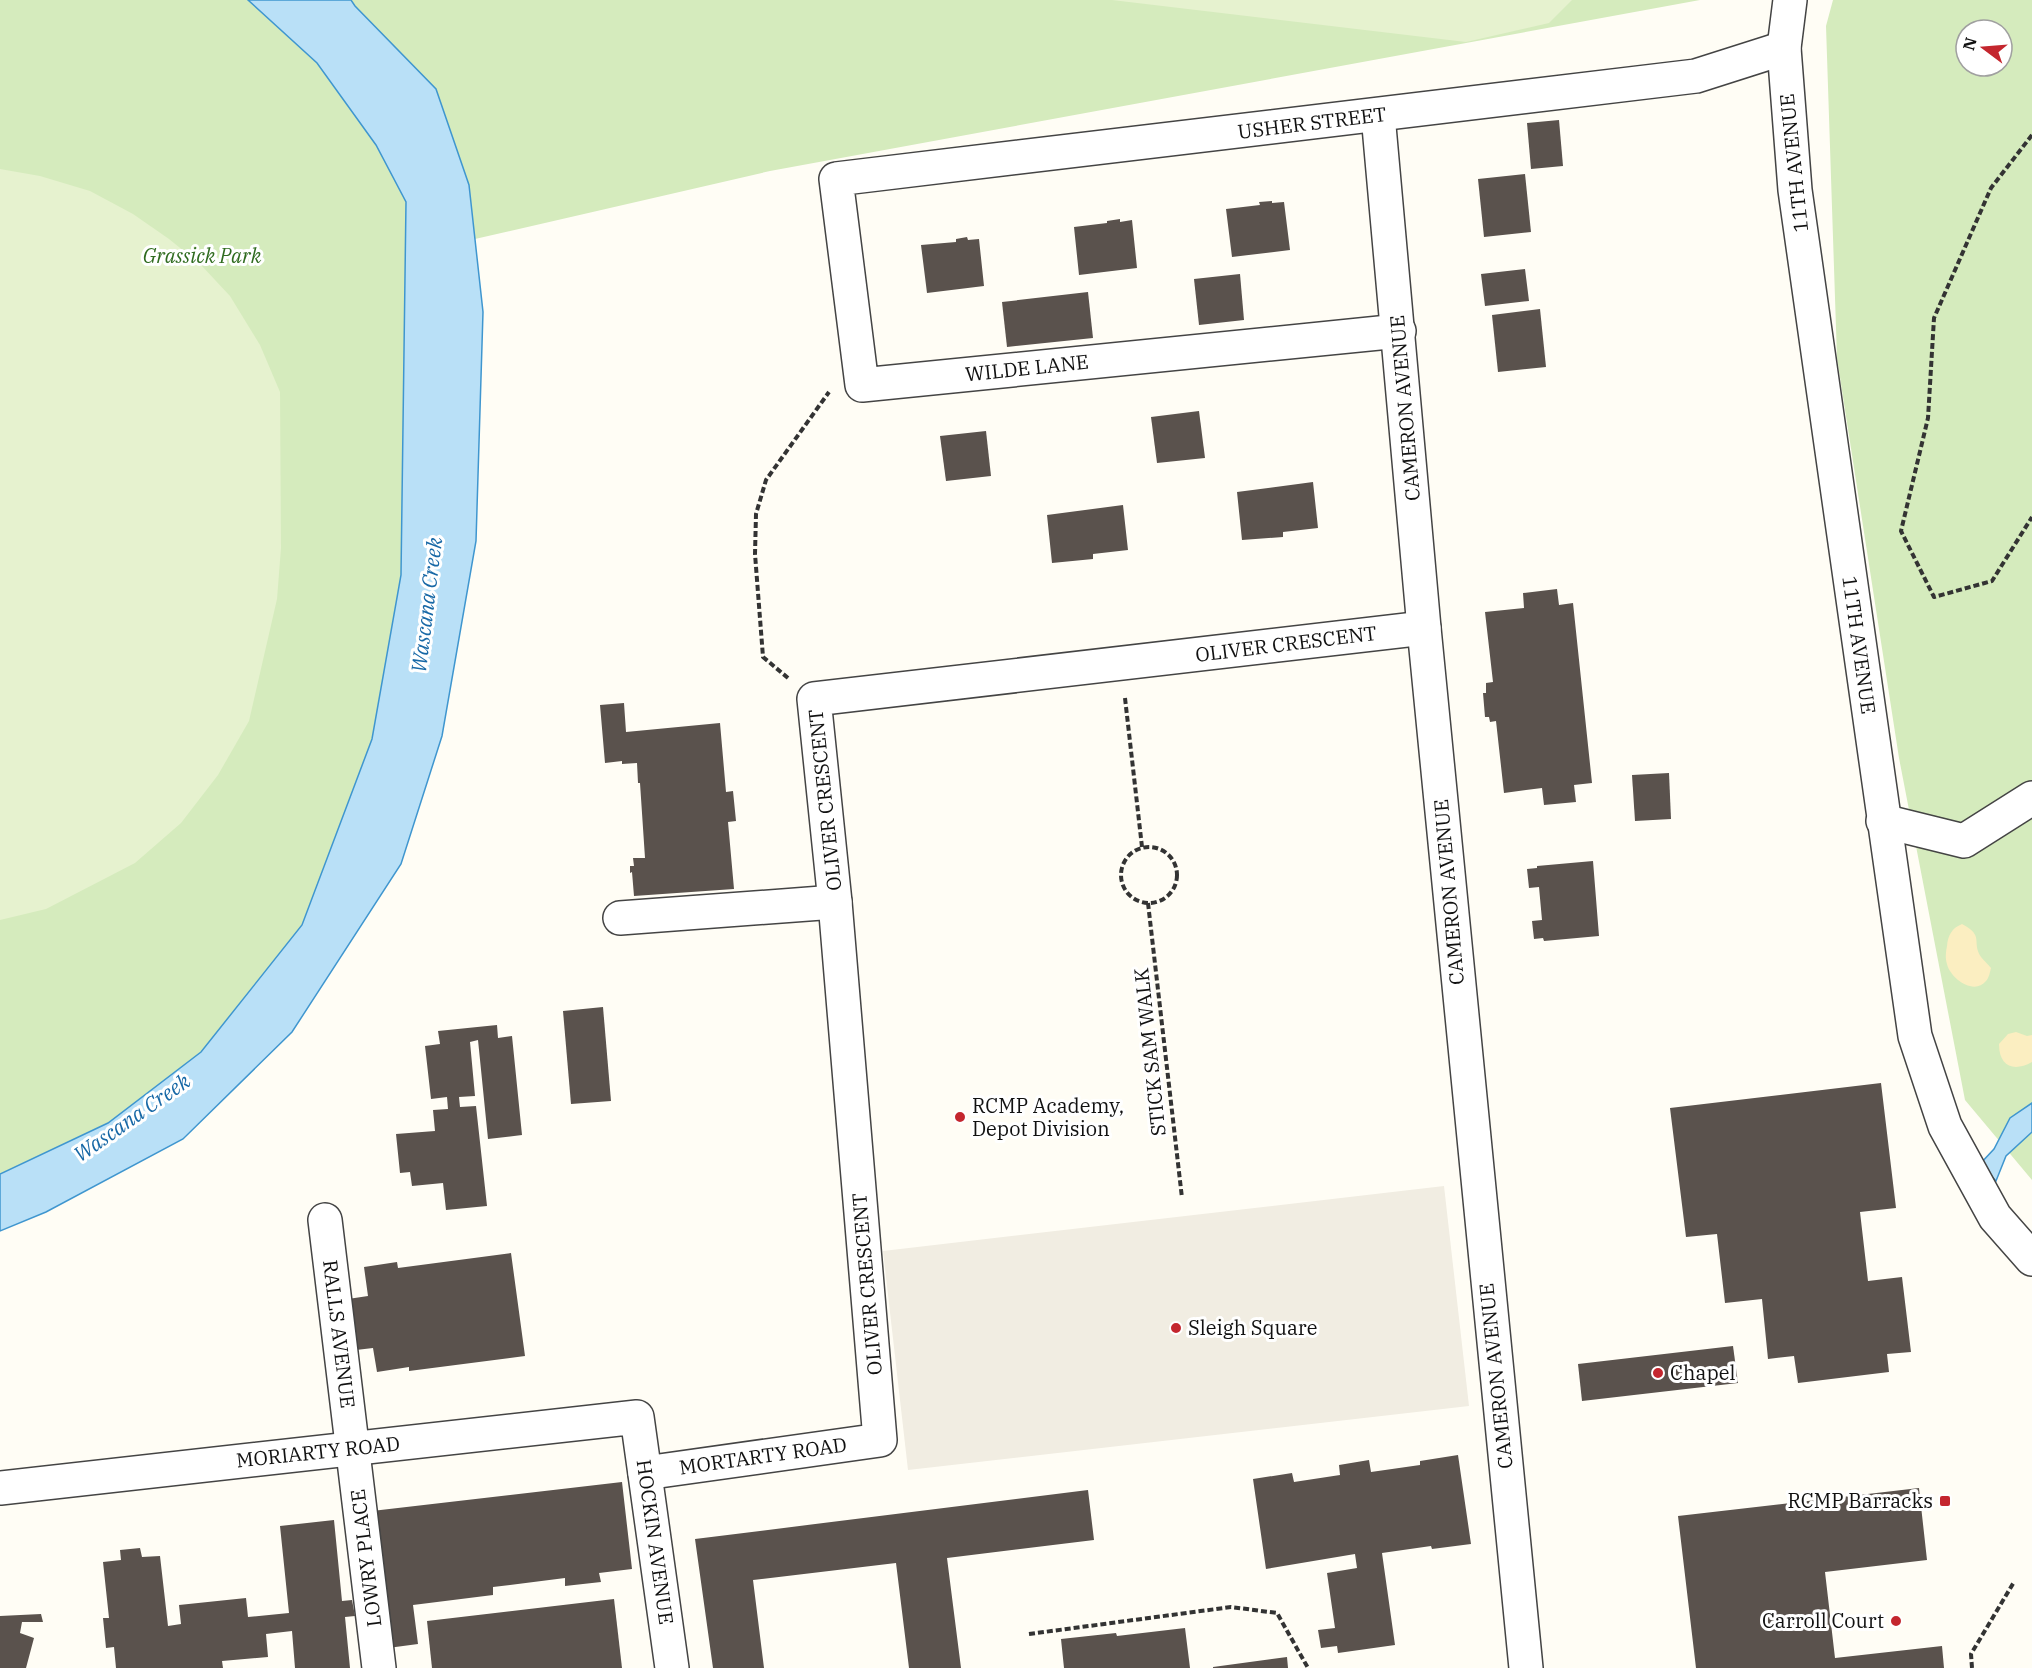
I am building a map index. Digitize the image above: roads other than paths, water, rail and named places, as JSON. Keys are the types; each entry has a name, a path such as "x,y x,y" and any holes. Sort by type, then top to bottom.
{"street":[{"name":"11TH AVENUE","path":"1790,0 1784,48 1795,190 1915,1036 1945,1126 1995,1217 2032,1259"},
{"name":"USHER STREET","path":"862,385 836,179 1696,76 1784,48"},
{"name":"CAMERON AVENUE","path":"1378,115 1424,628 1526,1668"},
{"name":"WILDE LANE","path":"862,385 1399,331"},
{"name":"OLIVER CRESCENT","path":"880,1440 835,902 814,699 1424,628"},
{"path":"1883,821 1964,841 2032,798"},
{"path":"620,918 835,902"},
{"name":"RALLS AVENUE","path":"325,1220 353,1448"},
{"name":"MORIARTY ROAD","path":"0,1488 637,1417"},
{"name":"HOCKIN AVENUE","path":"637,1417 672,1668"},
{"name":"MORTARTY ROAD","path":"645,1473 880,1440"},
{"name":"LOWRY PLACE","path":"353,1448 379,1668"}],"water":[{"name":"Wascana Creek","path":"248,0 351,0 436,89 469,185 483,312 476,541 442,736 401,864 292,1032 183,1139 46,1212 0,1231 0,1174 108,1123 201,1052 302,925 372,739 401,575 406,202 376,145 317,63"},
{"path":"2032,1103 2032,1132 2006,1156 1996,1181 1980,1164 1994,1149 2010,1118"}],"place":[{"name":"RCMP Academy, Depot Division","path":"960,1117"},
{"name":"Sleigh Square","path":"1176,1328"},
{"name":"Chapel","path":"1658,1373"},
{"name":"RCMP Barracks","path":"1945,1501"},
{"name":"Carroll Court","path":"1896,1621"}],"park label":[{"name":"Grassick Park","path":"202,256"}]}
